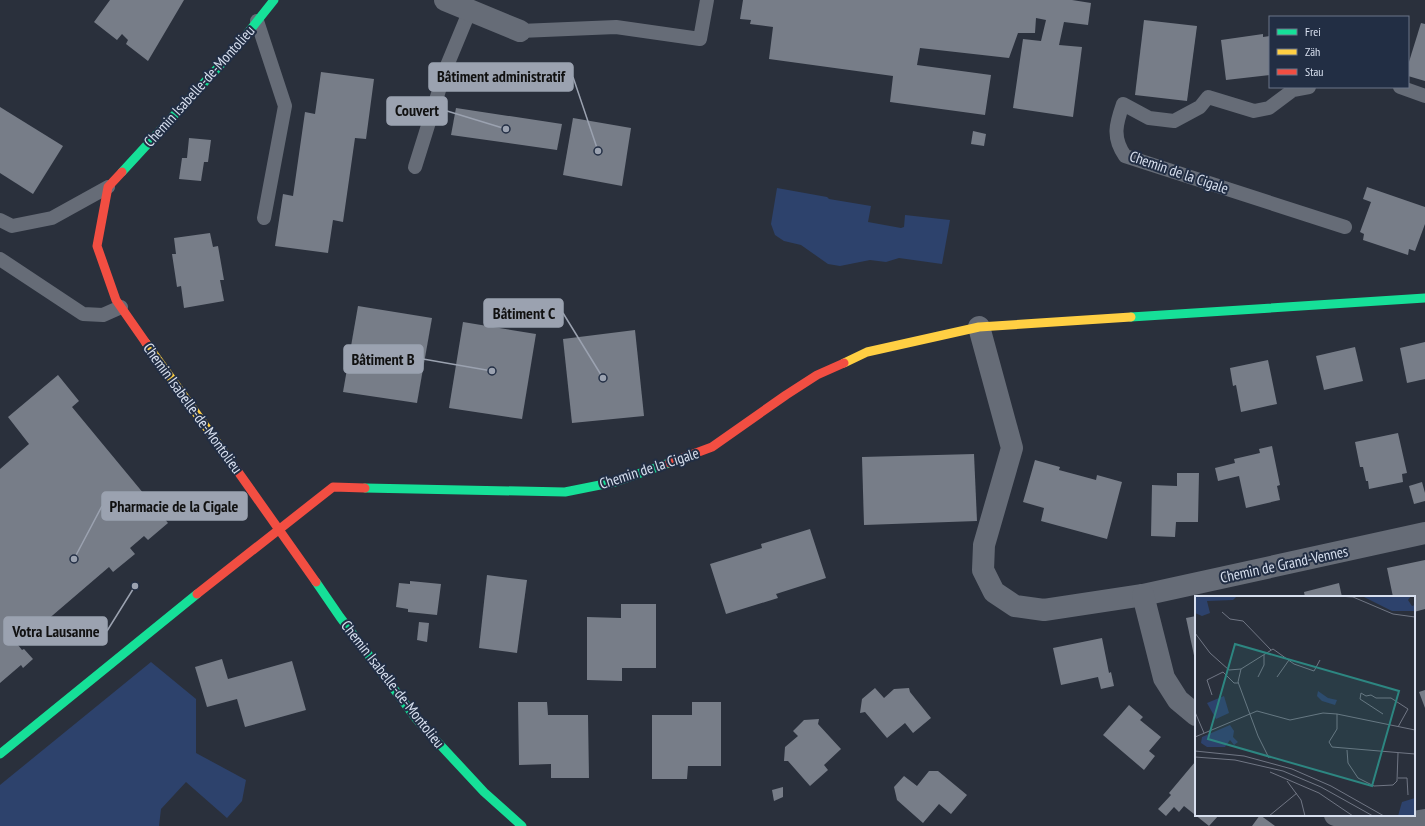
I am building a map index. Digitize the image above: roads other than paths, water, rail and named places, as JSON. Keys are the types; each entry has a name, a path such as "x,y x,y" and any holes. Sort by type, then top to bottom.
{"street":[{"name":"Chemin Isabelle-de-Montolieu","path":"274,0 235,49 108,187 97,246 116,300 279,528 340,617 414,715 484,792 522,826"},
{"path":"445,0 520,30"},
{"name":"Chemin de la Cigale","path":"279,528 334,487 565,492 615,482 712,447 817,375 867,352 979,327 1425,298"},
{"name":"Chemin de Grand-Vennes","path":"979,327 1012,448 984,545 983,570 994,592 1015,606 1044,610 1143,595 1425,533"},
{"path":"0,754 279,528"},
{"path":"1143,595 1164,678 1178,700 1195,714"},
{"path":"1340,816 1389,826 1425,820"}],"lane":[{"path":"520,30 616,27 700,39 707,0"},
{"path":"415,167 446,68 470,10"},
{"name":"Chemin Isabelle-de-Montolieu","path":"257,21 285,106 264,218"},
{"name":"Chemin de la Cigale","path":"1304,88 1293,90 1269,108 1254,111 1208,97 1200,107 1174,121 1149,118 1123,104 1116,125 1118,146 1125,156 1345,227"},
{"path":"1403,88 1425,96"},
{"name":"Chemin Isabelle-de-Montolieu","path":"0,220 12,226 52,218 108,187"},
{"path":"0,259 83,314 103,316 121,307"}],"place":[{"name":"Couvert","path":"506,129"},
{"name":"Bâtiment administratif","path":"598,151"},
{"name":"Bâtiment B","path":"492,371"},
{"name":"Bâtiment C","path":"603,378"},
{"name":"Pharmacie de la Cigale","path":"74,559"},
{"name":"Votra Lausanne","path":"135,586"}]}
